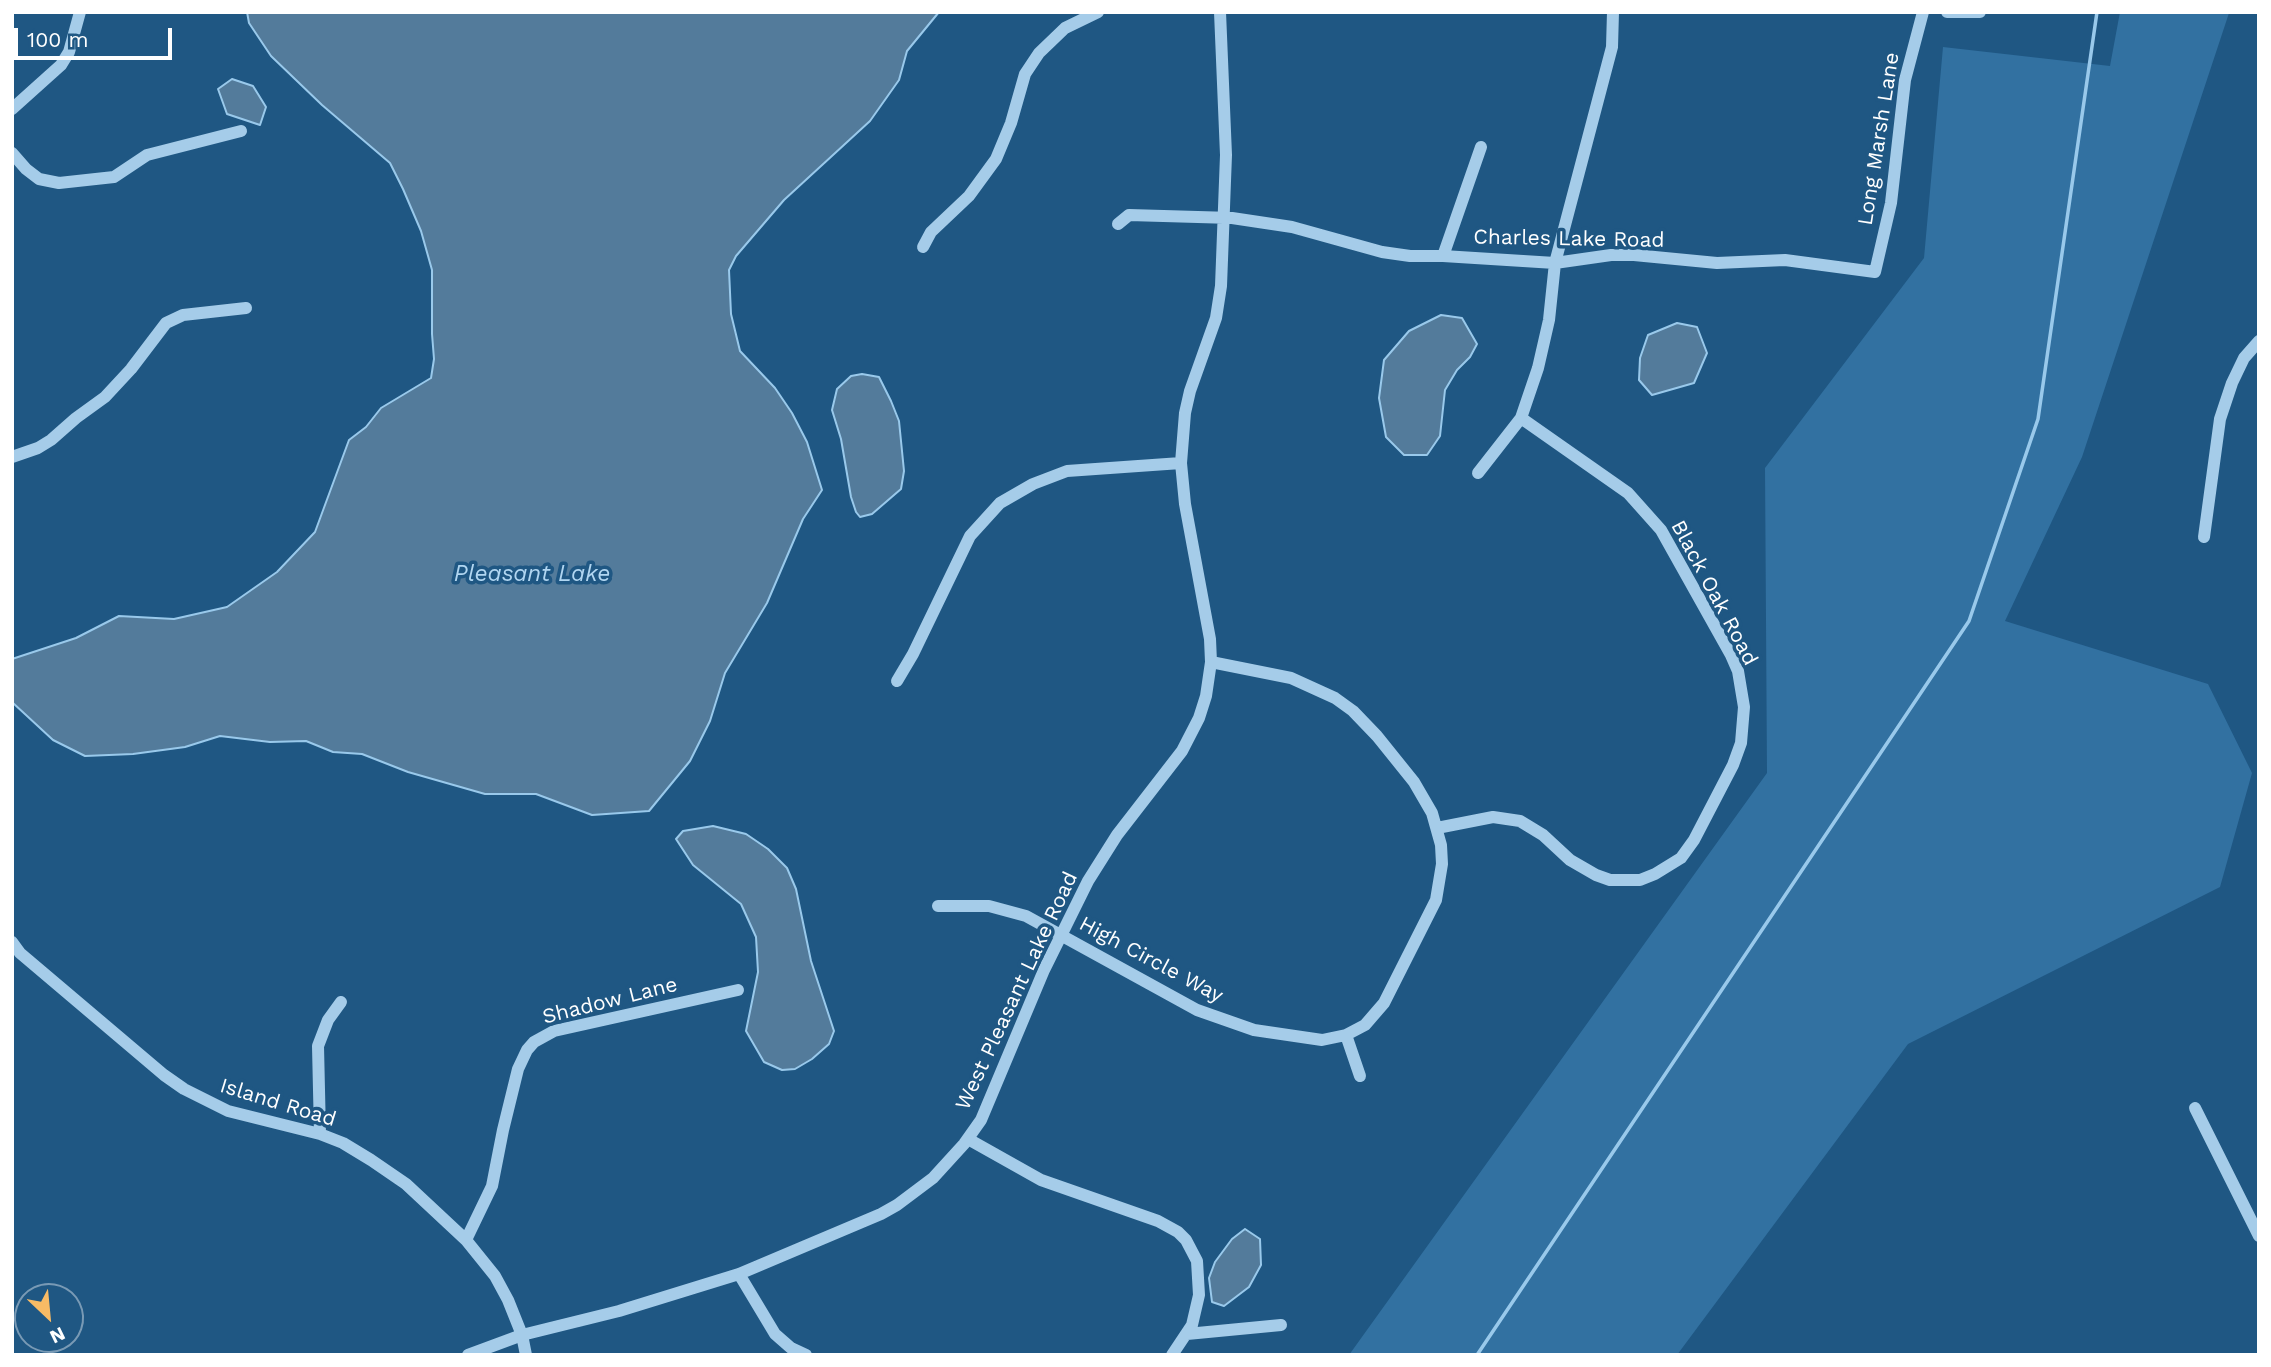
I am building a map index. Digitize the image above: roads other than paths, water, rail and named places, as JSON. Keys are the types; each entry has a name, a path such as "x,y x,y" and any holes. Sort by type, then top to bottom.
{"street":[{"path":"12,109 61,65 72,45 80,12"},
{"path":"923,247 931,232 969,196 996,159 1011,123 1025,74 1039,53 1066,28 1098,12"},
{"name":"West Pleasant Lake Road","path":"468,1355 522,1335 619,1311 739,1274 874,1217 897,1205 933,1178 968,1139 991,1099 1061,934 1088,881 1108,849 1191,736 1206,696 1211,662 1208,625 1185,504 1181,463 1182,436 1190,391 1209,340 1220,295 1226,155 1220,12"},
{"path":"1478,473 1521,418 1544,347 1555,263 1612,47 1613,12"},
{"name":"Long Marsh Lane","path":"1875,272 1891,203 1905,80 1923,12"},
{"path":"1947,12 1980,12"},
{"path":"12,153 39,179 59,183 114,177 148,155 241,131"},
{"path":"1443,256 1481,147"},
{"name":"Charles Lake Road","path":"1118,224 1129,215 1224,217 1292,227 1382,252 1410,256 1555,263 1611,255 1717,263 1785,260 1875,272"},
{"path":"12,457 38,448 51,440 105,397 131,369 166,323 183,315 246,308"},
{"path":"2204,537 2220,419 2244,358 2259,341"},
{"name":"Black Oak Road","path":"1437,828 1484,818 1507,818 1532,827 1570,860 1596,875 1610,880 1640,880 1681,858 1694,840 1733,765 1741,743 1744,707 1738,671 1661,530 1628,493 1521,418"},
{"path":"897,681 913,654 970,536 1000,503 1033,484 1067,471 1181,463"},
{"name":"High Circle Way","path":"938,906 972,905 1008,910 1026,916 1178,1000 1224,1021 1254,1030 1314,1040 1346,1035 1365,1025 1376,1014 1431,914 1440,883 1442,864 1437,828 1425,798 1377,736 1353,711 1314,687 1291,678 1211,662"},
{"name":"Island Road","path":"14,949 184,1089 228,1111 320,1134 343,1143 396,1177 466,1240 495,1276 522,1335 526,1355"},
{"name":"Shadow Lane","path":"466,1240 492,1186 518,1069 534,1042 554,1031 738,990"},
{"path":"320,1134 318,1046 328,1020 341,1002"},
{"path":"1346,1035 1360,1076"},
{"path":"2195,1108 2259,1236"},
{"path":"968,1139 1041,1180 1158,1221 1178,1232 1192,1250 1199,1271 1199,1295 1197,1310 1187,1334 1172,1355"},
{"path":"739,1274 775,1334 791,1349 806,1355"},
{"path":"1187,1334 1281,1325"}],"water":[{"name":"Pleasant Lake","path":"247,12 939,12 907,51 899,80 870,121 784,200 736,256 729,270 731,314 740,351 775,388 792,413 807,442 822,490 803,519 767,603 725,673 710,721 690,761 649,811 592,815 536,794 485,794 408,772 362,754 333,752 306,741 270,742 220,736 185,747 133,754 85,756 53,740 13,703 12,659 76,638 119,616 174,619 227,607 277,572 315,532 349,440 366,427 381,408 431,378 434,359 432,270 421,231 390,163 322,105 271,56 249,23"},
{"path":"232,79 253,86 266,107 260,125 227,114 218,89"},
{"path":"1441,315 1462,318 1477,344 1445,390 1440,436 1427,455 1404,455 1386,437 1379,398 1384,360 1409,331"},
{"path":"1677,323 1697,327 1707,353 1694,383 1652,395 1639,380 1640,358 1648,335"},
{"path":"862,374 879,377 891,401 899,421 904,471 901,489 872,514 860,517 851,497 841,439 832,410 837,389 851,376"},
{"path":"713,826 746,834 768,849 787,868 796,889 811,961 834,1031 829,1044 795,1069 782,1070 764,1062 746,1031 758,972 756,937 741,904 693,865 676,839 683,831"},
{"path":"1245,1229 1260,1239 1261,1265 1249,1287 1224,1306 1212,1302 1209,1278 1215,1262 1232,1239"}],"waterway":[{"path":"1477,1355 1969,621 2038,419 2097,12"}]}
